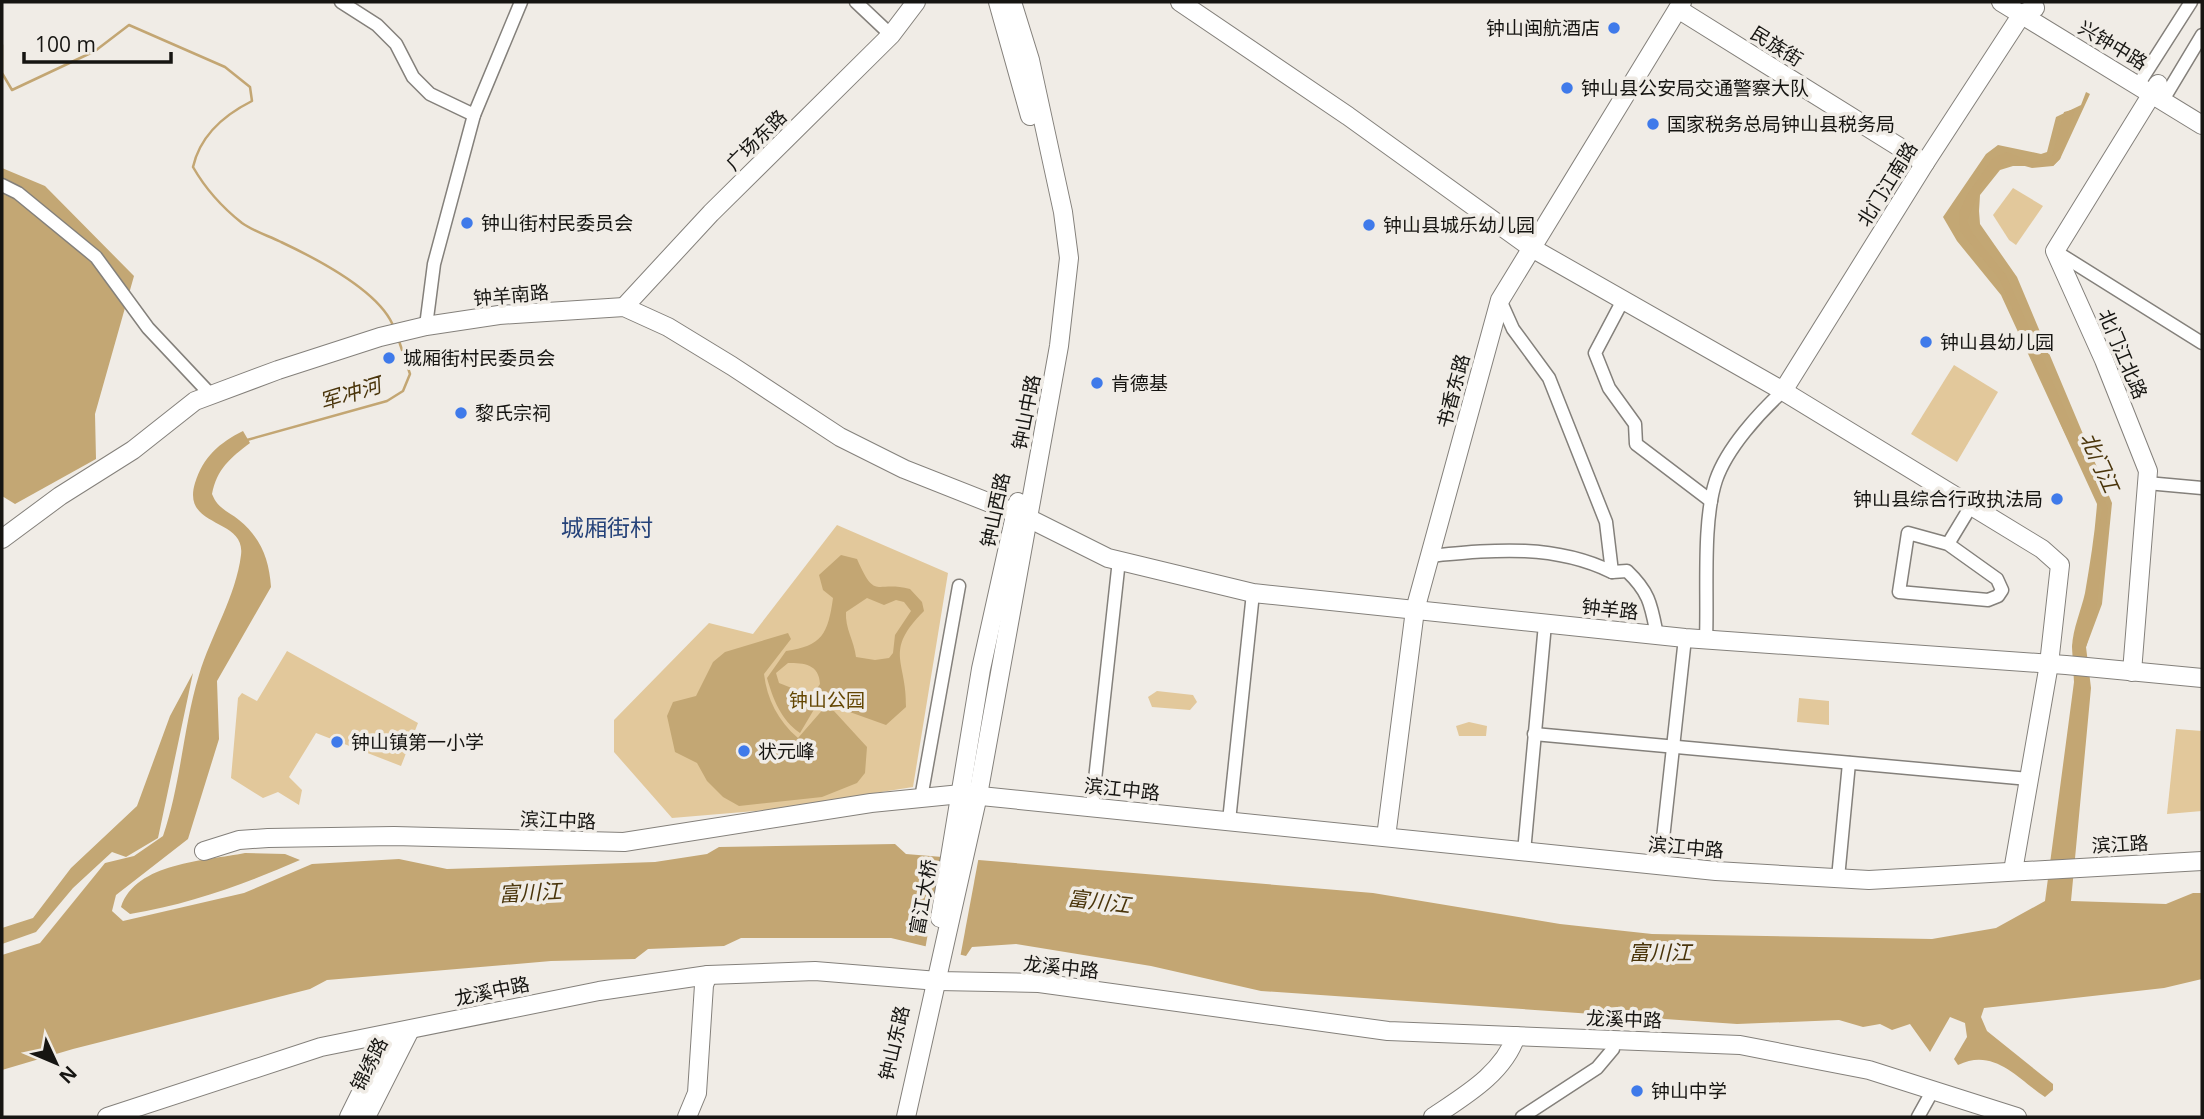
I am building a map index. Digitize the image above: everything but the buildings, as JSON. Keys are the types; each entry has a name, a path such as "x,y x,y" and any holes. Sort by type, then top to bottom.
{"street":[{"path":"341,2 377,25 396,44 413,78 430,94 474,115"},
{"path":"426,326 434,264 474,115 521,2"},
{"path":"856,2 891,35"},
{"name":"广场东路","path":"624,307 711,213 891,35 915,2"},
{"name":"钟山西路","path":"998,2 1026,96 1052,215 1058,261 1022,516"},
{"name":"钟山中路","path":"964,827 1022,516 1059,346 1069,258 1063,212 1030,61 1012,2"},
{"path":"1180,2 1348,116 1530,247 1783,391 2042,549 2060,565 2058,664 2029,779 2012,871"},
{"name":"兴钟中路","path":"2001,2 2031,6 2154,88 2202,125"},
{"path":"2191,2 2154,88 2054,251 2202,343"},
{"name":"书香东路","path":"1386,837 1415,610 1500,300 1680,5"},
{"name":"民族街","path":"1680,5 1924,163"},
{"name":"北门江南路","path":"1783,391 1924,163 2031,6"},
{"path":"2154,88 2202,35"},
{"name":"兴钟中路","path":"2154,88 2202,111"},
{"path":"2,185 18,193 96,257 148,328 211,395"},
{"name":"北门江北路","path":"2054,251 2104,360 2148,471 2132,672"},
{"path":"1500,300 1513,329 1549,378 1606,522 1612,572"},
{"path":"1623,300 1595,354 1609,388 1635,424 1636,444 1710,501"},
{"name":"钟羊南路","path":"2,539 60,496 133,450 195,401 211,395 380,337 426,326 499,315 624,307 668,327 840,437 904,469 1022,516"},
{"path":"1706,640 1710,501 1717,477 1756,416 1783,391"},
{"path":"2147,483 2202,488"},
{"path":"1948,544 1971,506"},
{"name":"钟羊路","path":"1022,516 1119,560 1253,593 1706,640 2058,664 2095,670 2202,678"},
{"path":"1908,533 1948,544 1997,579 2002,590 1998,596 1988,600 1899,592 1908,533"},
{"path":"1429,556 1493,550 1537,550 1588,560 1612,572 1627,571 1643,586 1651,600 1657,635"},
{"path":"1092,807 1119,560"},
{"path":"921,798 959,586"},
{"path":"1230,821 1253,593"},
{"path":"1524,852 1545,624"},
{"path":"1660,866 1685,638"},
{"path":"1534,734 2029,779"},
{"path":"1838,878 1849,762"},
{"name":"滨江中路","path":"204,851 239,840 268,838 394,836 624,842 794,814 921,798 970,795 1660,866 1869,880 2040,869"},
{"name":"富江大桥","path":"933,984 964,827"},
{"name":"滨江路","path":"2040,869 2202,861"},
{"name":"龙溪中路","path":"136,1117 323,1056 599,991 815,971 1038,993 1387,1040 1740,1045 1868,1070 1986,1117"},
{"path":"687,1117 697,1093 706,980"},
{"name":"钟山东路","path":"899,1117 933,984"},
{"name":"钟山东路","path":"906,1117 933,984"},
{"name":"龙溪中路","path":"107,1117 321,1047 397,1037"},
{"name":"锦绣路","path":"349,1117 397,1037"},
{"name":"锦绣路","path":"366,1117 397,1037"},
{"path":"1433,1117 1488,1077 1514,1041"},
{"name":"龙溪中路","path":"1514,1041 1613,1049 1739,1054 1866,1079 2017,1117"},
{"path":"1522,1117 1597,1068 1613,1049"},
{"path":"1917,1117 1930,1094"}],"green space":[{"path":"2013,188 2043,206 2016,245 2009,240 1993,215"},
{"path":"1954,365 1998,392 1957,462 1911,434"},
{"name":"钟山公园","path":"837,525 948,573 913,787 767,810 672,818 614,752 614,720 709,623 753,634"},
{"path":"287,651 418,723 401,766 316,733 289,777 302,790 299,805 278,792 263,798 231,778 238,698 242,693 257,701"},
{"path":"1157,691 1193,695 1197,702 1190,710 1152,707 1148,697"},
{"path":"1799,698 1829,701 1829,725 1797,722"},
{"path":"1469,722 1487,726 1486,736 1459,736 1456,726"},
{"path":"2176,729 2202,731 2202,811 2167,814"}],"shaded area":[{"path":"2086,92 2090,94 2060,159 2053,166 2013,166 2000,170 1980,195 1979,211 1980,224 2017,277 2112,503 2102,604 2086,647 2072,647 2085,593 2097,504 2001,295 1957,241 1943,217 1986,154 1998,145 2041,154 2047,152 2056,117 2081,105"},
{"path":"2,168 45,186 134,276 95,414 96,459 15,504 2,496"},
{"path":"788,633 791,639 764,674 775,709 798,738 825,707 834,711 867,747 865,773 857,783 822,797 739,806 723,797 707,781 697,763 675,752 667,716 673,702 696,696 713,662 725,652"},
{"path":"193,673 158,838 126,857 112,852 73,888 36,932 2,944 2,928 33,918 71,868 137,806 170,716"},
{"path":"245,853 285,854 300,860 238,885 174,905 130,914 121,907 129,892 157,872 174,866"}],"water":[{"name":"富川江","path":"2075,109 2060,159 2053,166 2032,168 2007,161 1982,185 1967,221 1973,234 2006,275 2108,508 2096,612 2086,647 2091,688 2071,901 2166,904 2193,893 2202,893 2202,979 2164,988 1984,1008 1981,1017 1987,1031 2053,1084 2053,1090 2045,1097 1994,1062 1971,1060 1958,1065 1954,1059 1967,1037 1965,1023 1950,1017 1930,1052 1910,1024 1892,1030 1880,1024 1863,1027 1839,1020 1737,1024 1261,991 1151,966 1016,944 972,947 966,956 891,938 741,938 724,946 648,949 635,959 551,961 327,980 310,989 73,1049 2,1070 2,955 40,943 105,863 134,856 163,836 199,675 229,600 241,555 240,543 234,534 197,508 193,498 195,483 207,458 226,441 243,431 250,443 225,465 212,494 220,506 253,534 266,558 271,587 217,681 219,739 188,839 116,895 112,911 123,921 244,893 312,864 399,859 447,869 655,862 707,854 719,847 895,844 906,854 1373,893 1560,924 1652,934 1932,939 1996,928 2045,901 2074,682 2072,647 2086,595 2102,510 2062,427 2000,280 1960,231 1959,213 1967,195 1993,158 2007,152 2034,163 2052,156 2064,112"},
{"path":"841,555 857,559 868,581 873,585 910,589 922,602 924,611 911,625 901,647 906,707 886,725 819,701 800,733 788,722 775,701 767,678 786,651 815,642 829,621 833,598 823,590 819,575","holes":["867,598 884,605 896,600 904,602 911,611 895,635 893,653 889,658 875,660 856,657 846,612","788,663 805,664 817,672 820,684 812,696 779,683 776,673"]}],"pier":[{"path":"942,853 979,856 960,958 925,950"}],"waterway":[{"name":"军冲河","path":"2,45 2,73 12,90 95,51 129,25 225,67 250,87 252,101 232,113 207,136 193,167 198,175 215,197 242,223 345,277 376,301 394,328"},
{"name":"军冲河","path":"247,440 387,401 403,391 410,374 399,341"}],"place":[{"name":"钟山闽航酒店","path":"1614,28"},
{"name":"钟山县公安局交通警察大队","path":"1567,88"},
{"name":"国家税务总局钟山县税务局","path":"1653,124"},
{"name":"钟山街村民委员会","path":"467,223"},
{"name":"钟山县城乐幼儿园","path":"1369,225"},
{"name":"钟山县幼儿园","path":"1926,342"},
{"name":"城厢街村民委员会","path":"389,358"},
{"name":"肯德基","path":"1097,383"},
{"name":"黎氏宗祠","path":"461,413"},
{"name":"钟山县综合行政执法局","path":"2057,499"},
{"name":"钟山镇第一小学","path":"337,742"},
{"name":"状元峰","path":"744,751"},
{"name":"钟山中学","path":"1637,1091"}],"district":[{"name":"城厢街村","path":"607,527"}],"water label":[{"name":"北门江","path":"2100,462"}]}
